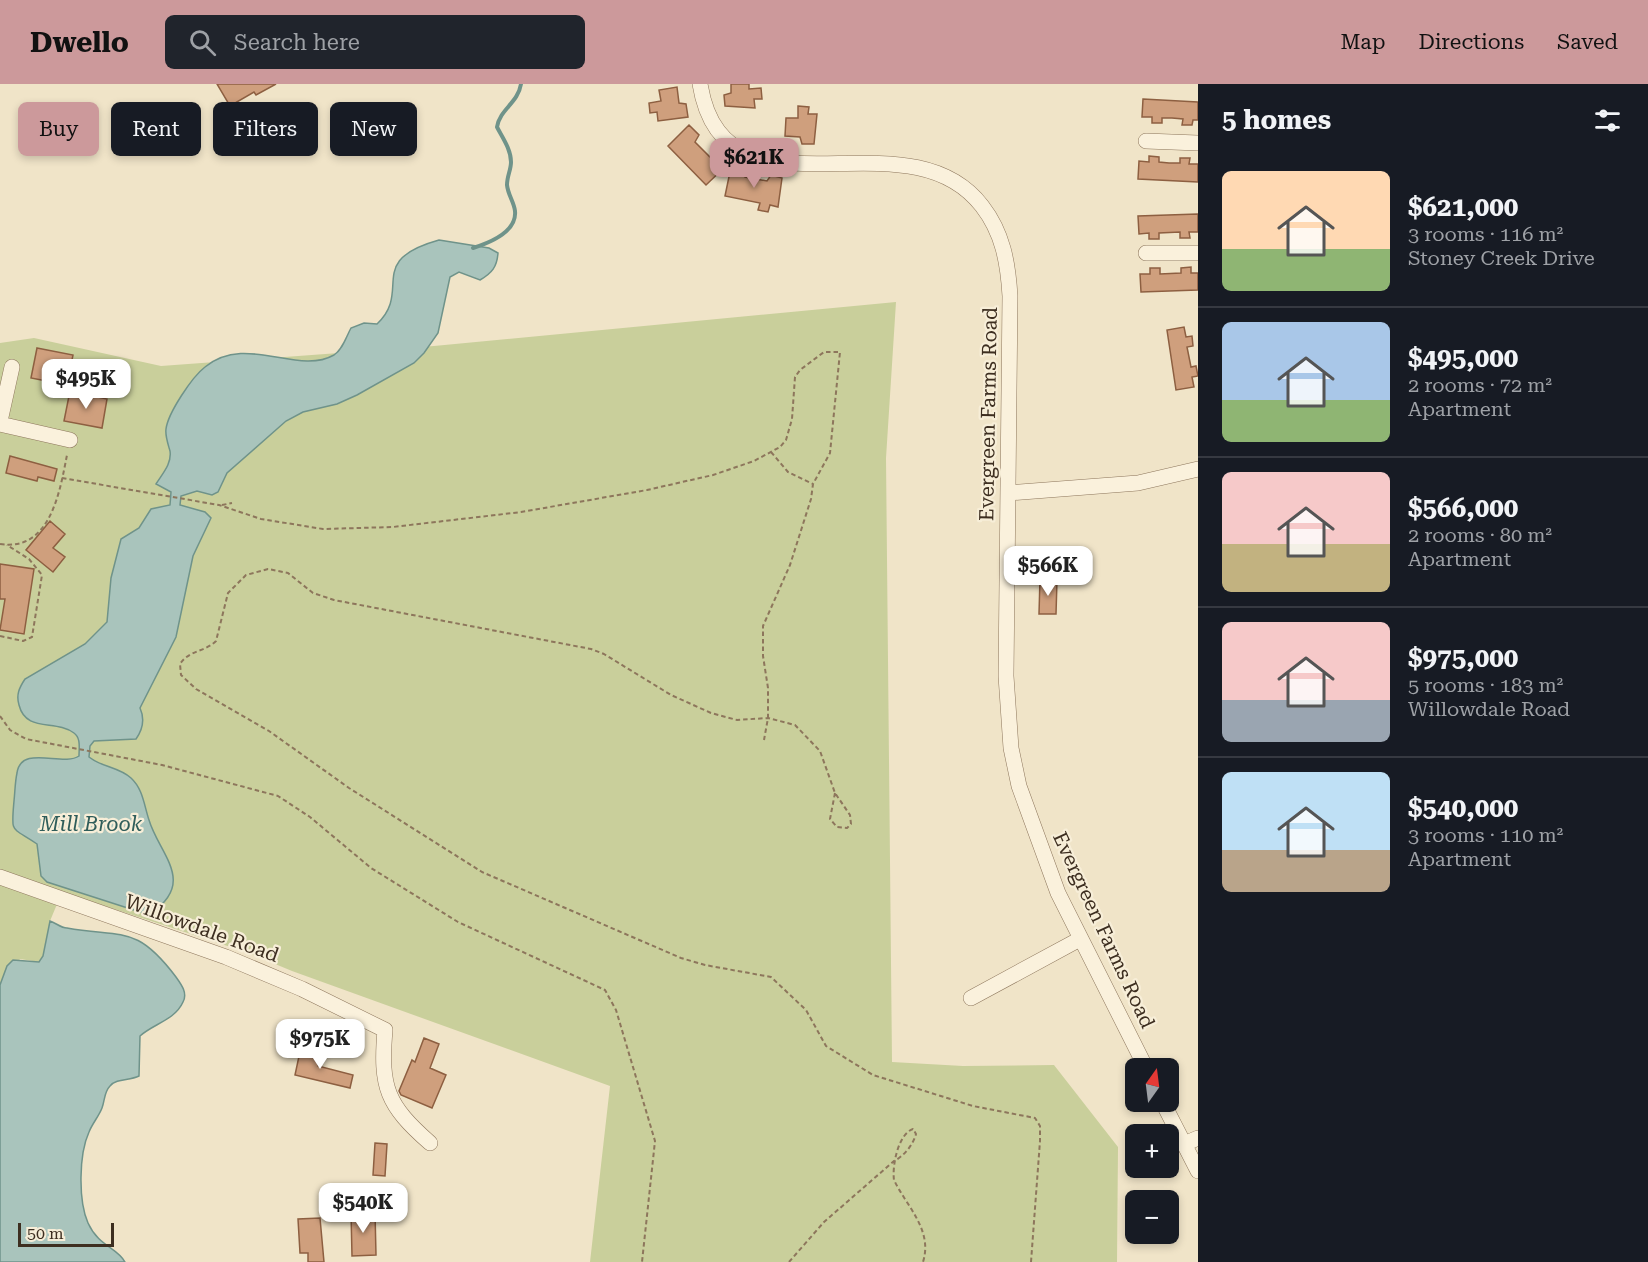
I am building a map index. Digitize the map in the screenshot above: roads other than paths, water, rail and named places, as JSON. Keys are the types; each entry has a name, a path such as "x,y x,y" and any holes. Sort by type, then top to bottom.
{"street":[{"name":"Evergreen Farms Road","path":"700,84 713,123 726,140 746,154 778,164 887,162 927,168 959,183 985,210 1003,246 1010,296 1006,676 1011,748 1029,818 1058,892 1141,1058"},
{"path":"1146,141 1198,143"},
{"path":"1146,253 1198,253"},
{"path":"11,366 0,422 70,440"},
{"path":"1008,493 1138,483 1198,469"},
{"name":"Willowdale Road","path":"0,877 226,957 302,989 385,1030 383,1065 388,1096 413,1128 430,1143"},
{"path":"971,999 1080,939"},
{"path":"1170,1112 1191,1141 1198,1170"}],"water":[{"name":"Mill Brook","path":"439,240 489,248 498,253 497,258 493,269 480,280 459,272 450,277 438,333 414,363 357,395 337,404 303,412 286,421 227,473 218,492 212,495 197,491 181,496 180,505 205,512 211,518 193,556 176,637 140,708 142,724 136,739 94,741 90,746 89,757 126,774 135,782 171,868 172,890 165,901 151,913 140,912 47,882 41,876 37,844 13,825 17,773 20,764 26,760 34,758 72,759 79,756 79,743 76,735 67,729 28,719 19,705 19,692 25,679 85,644 107,622 111,578 121,539 139,528 151,509 170,505 171,492 156,484 170,460 166,429 181,396 205,367 221,358 237,354 254,354 304,361 320,360 334,355 342,346 351,328 364,323 377,324 387,311 391,299 393,277 403,257 416,248"},
{"path":"50,921 65,928 128,936 139,941 162,960 178,980 184,992 183,1002 175,1013 140,1036 139,1076 113,1083 108,1088 101,1111 89,1132 83,1152 81,1190 88,1223 97,1237 125,1262 0,1262 0,985 7,966 13,960 39,962 43,956"}],"waterway":[{"name":"Mill Brook","path":"473,248 501,235 512,225 515,211 507,185 511,157 497,127 521,84"}]}
